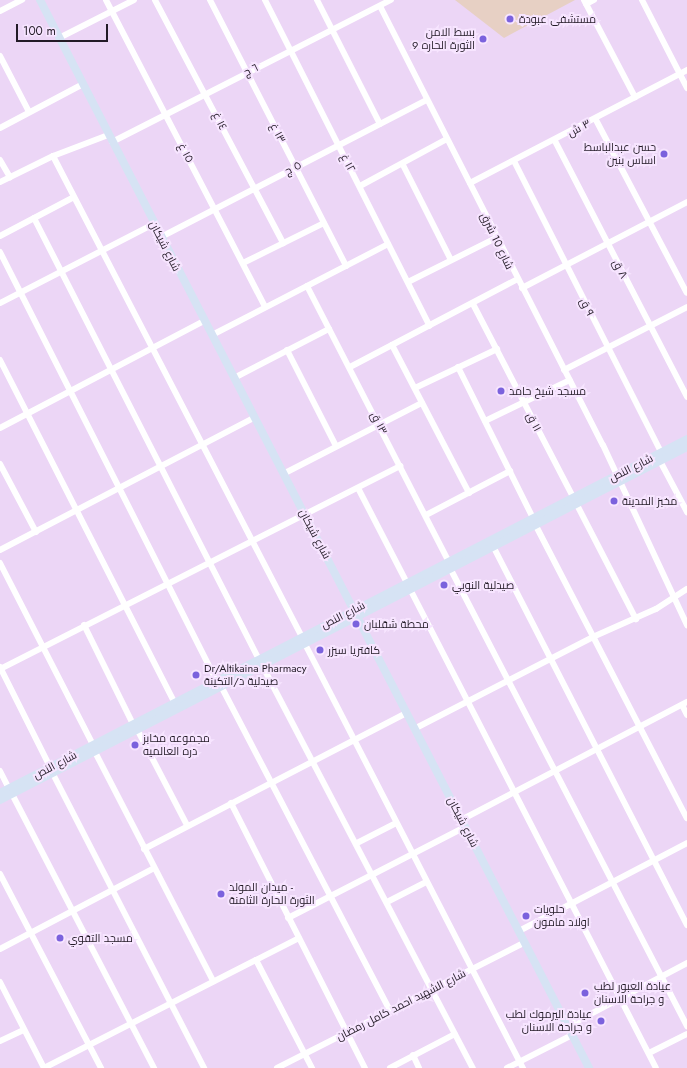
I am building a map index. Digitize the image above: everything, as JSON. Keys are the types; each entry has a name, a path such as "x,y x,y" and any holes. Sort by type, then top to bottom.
{"street":[{"path":"0,11 22,0"},
{"name":"شارع شيكان","path":"40,0 110,139 589,1068"},
{"name":"١٥ غ","path":"106,0 265,307"},
{"path":"59,38 134,0"},
{"name":"١٤ غ","path":"155,0 206,93 283,243"},
{"name":"١٣ غ","path":"210,0 346,266"},
{"name":"١٢ غ","path":"265,0 292,50 338,145 430,326"},
{"path":"317,0 380,124"},
{"name":"٦ ج","path":"0,182 53,156 110,139 165,114 391,0"},
{"path":"594,0 585,2 635,97"},
{"path":"642,0 687,88"},
{"name":"شارع 10 شرق","path":"380,6 426,100 470,184 516,280 522,288 570,380 687,625"},
{"path":"0,56 29,112"},
{"name":"٣ ش","path":"470,184 596,120 635,97 687,70"},
{"path":"0,128 83,84"},
{"name":"٥ ج","path":"161,237 426,100"},
{"path":"596,120 687,293"},
{"path":"360,186 403,165 447,139"},
{"name":"٨ ق","path":"555,141 606,243 687,397"},
{"path":"53,156 72,198 152,348 201,446 303,640 412,855 523,1068"},
{"path":"0,160 10,177"},
{"name":"٩ ق","path":"514,161 609,348 687,512"},
{"path":"403,165 451,260"},
{"path":"0,236 72,198"},
{"path":"522,288 565,264 687,202"},
{"path":"34,218 160,468 210,560 260,662 315,761 473,1068"},
{"path":"243,263 324,223"},
{"path":"0,303 154,224"},
{"path":"408,282 496,238"},
{"path":"212,335 388,244"},
{"path":"0,252 70,391 117,489 272,782 390,1010"},
{"path":"350,367 473,304 516,280"},
{"name":"١٣ ق","path":"307,286 426,515 508,681 687,1026"},
{"name":"١١ ق","path":"473,304 636,619"},
{"path":"564,370 687,307"},
{"path":"0,428 204,321"},
{"path":"234,378 329,329"},
{"path":"392,345 469,493"},
{"path":"287,350 336,446"},
{"path":"415,388 497,350"},
{"path":"0,360 175,703"},
{"path":"458,367 534,521 687,818"},
{"path":"485,421 570,380"},
{"path":"283,474 422,403"},
{"path":"0,550 77,512 117,489 254,418"},
{"name":"شارع النص","path":"661,457 687,439"},
{"name":"شارع النص","path":"0,800 11,791 534,521 661,457 687,447"},
{"path":"0,464 36,532"},
{"path":"204,1068 0,668 210,560 401,466"},
{"path":"426,515 510,471"},
{"path":"358,488 468,702 516,791 656,1068"},
{"name":"شارع النص","path":"450,565 493,546 534,521"},
{"path":"493,546 598,748 687,925"},
{"path":"0,563 144,849 213,981"},
{"path":"414,729 594,636 636,619 687,589"},
{"path":"84,625 135,727 187,825"},
{"name":"شارع النص","path":"135,727 175,703 219,683"},
{"path":"288,918 412,855 516,791 640,725 684,703 687,715"},
{"path":"144,849 187,825 315,761 406,713"},
{"path":"0,771 71,912 154,1068"},
{"name":"شارع النص","path":"0,793 11,791"},
{"path":"230,803 365,1068"},
{"path":"357,843 396,823"},
{"path":"519,932 687,843"},
{"path":"0,949 154,868"},
{"path":"0,874 101,1068"},
{"path":"387,902 426,882"},
{"path":"0,982 44,1068 298,938"},
{"name":"شارع الشهيد احمد كامل رمضان","path":"277,1068 525,942"},
{"path":"256,960 312,1068"},
{"path":"568,1026 687,963"},
{"path":"0,1041 24,1030"},
{"path":"390,1068 455,1034"},
{"path":"649,1053 687,1034"},
{"path":"507,1068 572,1035"},
{"path":"413,1056 420,1068"}],"shaded area":[{"name":"مستشفى عبودة","path":"455,0 575,0 504,38"}],"place":[{"name":"مستشفى عبودة","path":"510,19"},
{"name":"بسط الامن الثورة الحاره 9","path":"483,39"},
{"name":"حسن عبدالباسط اساس بنين","path":"664,154"},
{"name":"مسجد شيخ حامد","path":"501,391"},
{"name":"مخبز المدينة","path":"614,501"},
{"name":"صيدلية النوبي","path":"444,585"},
{"name":"محطة شقلبان","path":"356,624"},
{"name":"كافتريا سيزر","path":"320,650"},
{"name":"Dr/Altikaina Pharmacy صيدلية د/التكينة","path":"196,675"},
{"name":"مجموعه مخابز دره العالميه","path":"135,745"},
{"name":"ميدان المولد - الثورة الحارة الثامنة","path":"221,894"},
{"name":"حلويات اولاد مامون","path":"526,916"},
{"name":"مسجد التقوي","path":"60,938"},
{"name":"عيادة العبور لطب و جراحة الاسنان","path":"585,993"},
{"name":"عيادة اليرموك لطب و جراحة الاسنان","path":"601,1021"}]}
